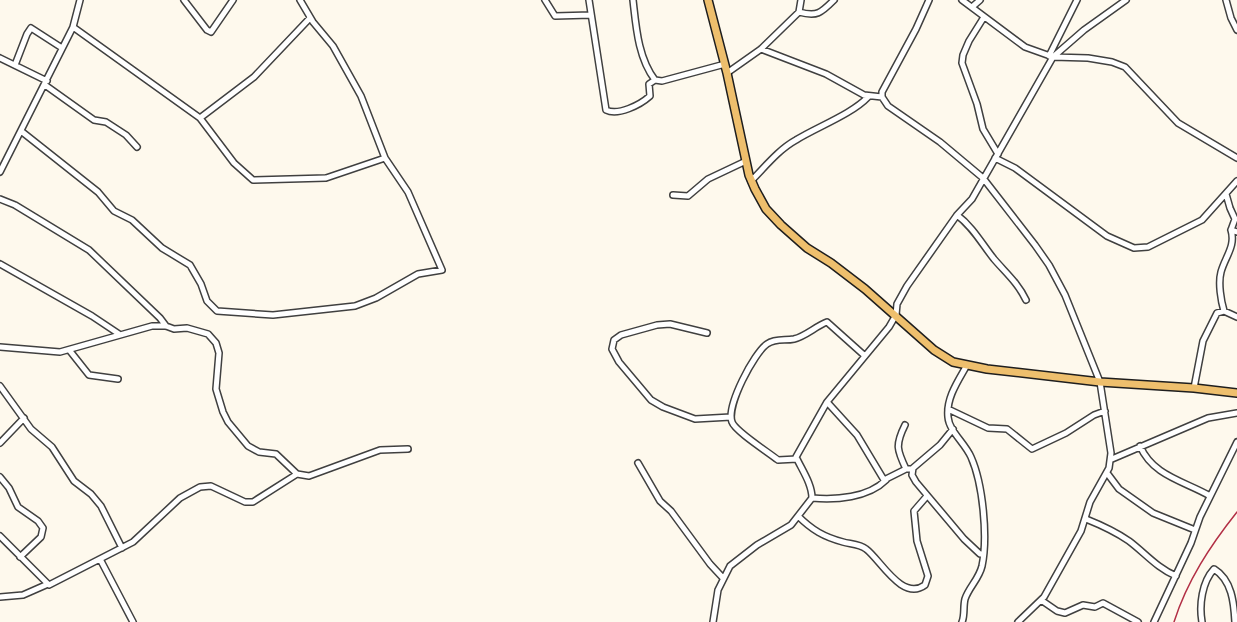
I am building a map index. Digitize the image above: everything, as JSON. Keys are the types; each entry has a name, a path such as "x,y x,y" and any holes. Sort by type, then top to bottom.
{"main road":[{"path":"708,0 751,181 766,208 807,248 866,289 945,358 967,365 1100,382 1237,393"}],"street":[{"path":"0,172 73,27 80,0"},
{"path":"184,0 211,32 234,0"},
{"path":"21,131 98,192 114,211 132,220 162,248 190,264 201,284 208,304 217,311 273,315 355,306 376,298 418,274 442,270 408,192 385,158 350,74 300,0"},
{"path":"545,0 555,16 591,15"},
{"path":"633,0 636,31 655,80"},
{"path":"727,73 761,49 799,12 801,0"},
{"path":"799,12 817,14 834,0"},
{"path":"882,97 929,0"},
{"path":"962,0 1025,47 1051,56 1088,58 1125,67 1178,123 1237,158"},
{"path":"972,7 980,0"},
{"path":"796,459 827,402 889,327 896,315 897,304 907,286 957,215 972,199 1051,56 1077,0"},
{"path":"1051,56 1126,0"},
{"path":"1226,0 1237,30"},
{"path":"575,14 589,2"},
{"path":"589,2 599,57 604,105 607,111 619,111 645,100 650,96 649,84 655,80 662,81 724,64"},
{"path":"984,16 969,41 962,63 983,129 997,156 1107,236 1134,248 1148,247 1202,220 1237,181"},
{"path":"200,118 254,77 310,18"},
{"path":"73,27 200,118 234,163 257,182 326,178 385,158"},
{"path":"15,65 31,28 62,48"},
{"path":"761,49 826,74 868,97 882,97"},
{"path":"0,58 46,83 94,120 106,122 126,135 137,147"},
{"path":"751,181 780,151 868,97"},
{"path":"882,97 888,106 940,142 983,178 1005,205 1049,265 1065,295 1100,382 1112,459 1107,473 1090,502 1077,540 1041,600 1018,622"},
{"path":"673,195 688,196 708,179 746,161"},
{"path":"1224,311 1220,274 1231,250 1235,219 1226,194"},
{"path":"0,199 15,205 88,250 166,326"},
{"path":"957,215 968,223 995,259 1012,276 1026,300"},
{"path":"0,264 92,316 119,334"},
{"path":"1194,388 1203,341 1217,313 1224,311 1237,317"},
{"path":"796,459 778,460 762,446 740,433 733,424 731,417 747,371 768,343 781,339 796,339 827,322 865,356"},
{"path":"707,333 670,324 657,325 621,335 614,340 612,349 619,362 651,400 663,407 695,419 731,417"},
{"path":"0,347 60,352 152,326 193,329 211,336 219,353 216,389 225,417 248,446 259,452 276,454 297,474 309,476 380,450 408,449"},
{"path":"70,351 89,375 118,379"},
{"path":"60,352 76,359"},
{"path":"962,622 965,599 978,578 983,554 983,507 975,469 968,450 948,420 951,394 967,365"},
{"path":"0,386 31,429 52,447 74,481 91,494 101,506 122,548"},
{"path":"827,402 857,435 886,480"},
{"path":"948,409 988,428 1007,429 1032,449 1105,411"},
{"path":"1112,459 1208,418 1237,413"},
{"path":"0,443 24,418"},
{"path":"905,425 899,438 898,448 916,482 964,539 980,554 983,554"},
{"path":"812,498 840,498 865,493 909,469 940,445 953,429"},
{"path":"1154,622 1210,496 1237,442"},
{"path":"1140,446 1152,464 1168,477 1210,496"},
{"path":"713,622 714,606 729,566 791,525 812,498 805,472 796,459"},
{"path":"638,463 660,501 723,578"},
{"path":"1107,473 1116,486 1153,513 1195,530"},
{"path":"0,597 23,595 69,576 134,542 180,498 197,488 211,486 245,502 253,502 297,474"},
{"path":"0,477 18,507 38,521 44,530 41,537 20,557"},
{"path":"0,489 6,484"},
{"path":"798,516 822,535 863,547 891,577 908,586 919,588 926,585 928,578 917,541 914,511 927,496"},
{"path":"1086,519 1113,531 1137,547 1159,567 1176,576"},
{"path":"0,536 48,584"},
{"path":"100,559 133,622"},
{"path":"1202,622 1200,607 1207,581 1214,570 1222,575 1234,595 1235,622"},
{"path":"1041,600 1065,613 1083,605 1095,607 1103,603 1138,622"}],"railway":[{"path":"1174,622 1200,564 1237,512"}]}
